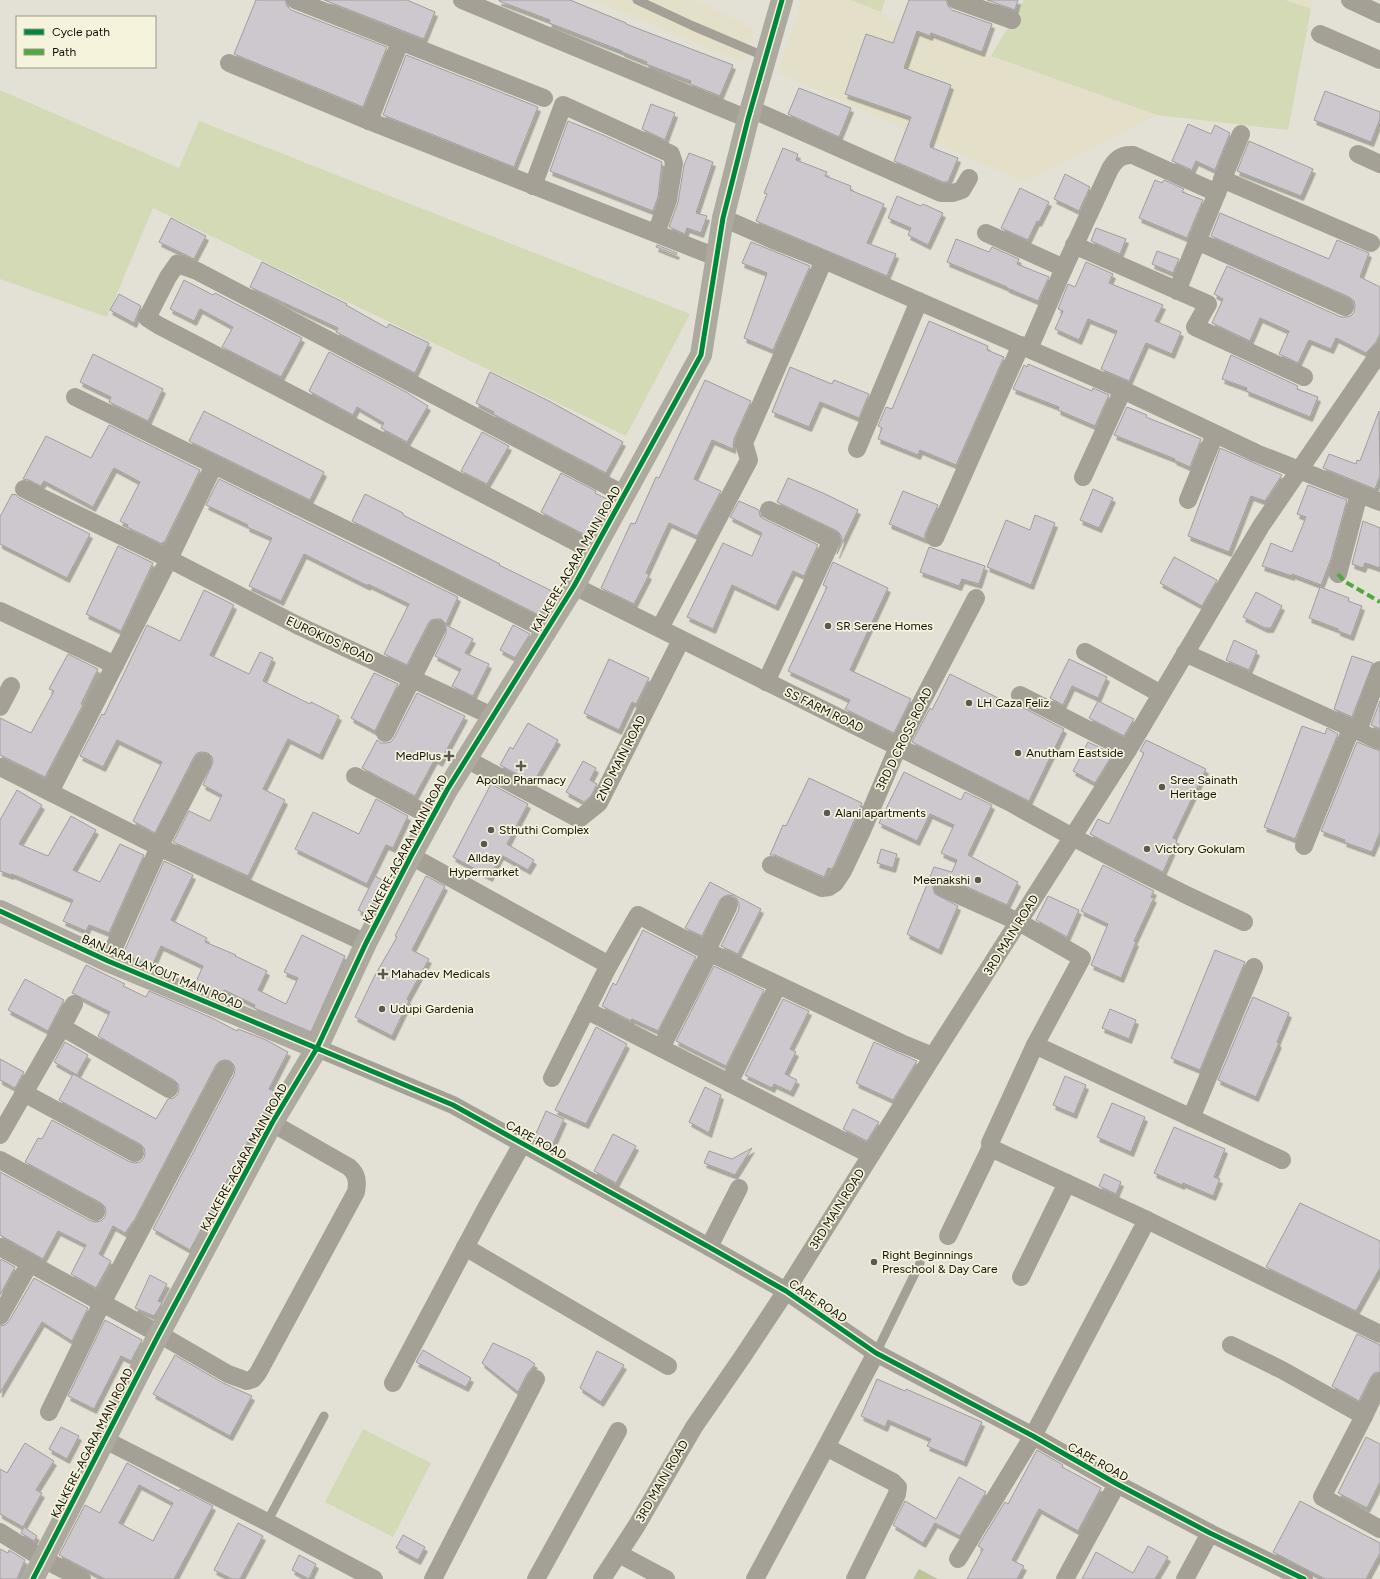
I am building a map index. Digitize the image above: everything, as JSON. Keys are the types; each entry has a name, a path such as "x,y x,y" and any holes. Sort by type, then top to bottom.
{"street":[{"path":"295,0 544,98"},
{"path":"462,0 484,4 941,193 953,193 962,190 969,178"},
{"name":"KALKERE-AGARA MAIN ROAD","path":"33,1579 159,1334 272,1123 317,1048 366,943 432,817 492,716 574,586 701,355 723,218 782,0"},
{"path":"956,0 1012,20"},
{"path":"1350,0 1380,14"},
{"path":"1320,34 1380,60"},
{"path":"369,121 400,42"},
{"path":"229,63 369,121 511,175 534,186 716,257"},
{"path":"534,186 563,105 671,154 674,163 668,200 656,233"},
{"path":"1177,291 1241,134"},
{"path":"935,538 1110,169 1119,157 1126,154 1134,154 1371,243"},
{"path":"1358,154 1380,164"},
{"path":"723,218 1025,347 1122,390 1256,453 1380,502"},
{"path":"986,233 1064,268"},
{"path":"1197,241 1345,307"},
{"path":"1074,245 1208,304 1195,327 1304,377"},
{"path":"660,628 749,460 744,443 824,260"},
{"path":"593,551 147,318 168,277 178,264 197,271 625,495"},
{"path":"857,449 919,301"},
{"name":"3RD MAIN ROAD","path":"602,1579 619,1554 694,1428 786,1291 933,1056 1128,750 1261,526 1379,357"},
{"path":"1083,477 1122,390"},
{"path":"76,397 546,630"},
{"path":"1188,500 1215,434"},
{"path":"50,792 169,559 214,465"},
{"name":"EUROKIDS ROAD","path":"24,489 169,559 297,625 492,716"},
{"path":"1338,574 1359,494"},
{"path":"766,682 832,540 769,510"},
{"name":"SS FARM ROAD","path":"574,586 1011,803 1072,838 1165,886 1244,922"},
{"name":"3RD D CROSS ROAD","path":"771,864 822,888 829,887 835,883 843,871 862,831 898,747 976,598"},
{"path":"0,611 115,665"},
{"path":"385,733 437,629"},
{"name":"2ND MAIN ROAD","path":"466,759 579,819 599,803 681,640"},
{"path":"1085,652 1161,694"},
{"path":"1185,653 1380,741"},
{"path":"1304,846 1380,670"},
{"path":"0,707 11,686"},
{"path":"1020,695 1128,750"},
{"path":"108,961 159,847 204,762"},
{"path":"0,767 159,847 366,943"},
{"path":"355,776 432,817"},
{"path":"411,856 609,965"},
{"path":"943,888 1019,922 1082,958 1035,1045 990,1143 991,1147 948,1236"},
{"path":"660,1048 729,905"},
{"name":"BANJARA LAYOUT MAIN ROAD","path":"1,914 108,961 317,1048"},
{"path":"552,1078 609,965 638,915 708,951 901,1043 933,1056"},
{"path":"1191,1118 1254,967"},
{"path":"729,1083 778,984"},
{"path":"0,1135 74,1004"},
{"path":"586,1010 871,1155"},
{"path":"62,1027 169,1089"},
{"path":"1035,1045 1282,1160"},
{"name":"CAPE ROAD","path":"317,1048 453,1105 786,1291 876,1353 1033,1436 1117,1484 1210,1533 1304,1579"},
{"path":"49,1412 102,1303 225,1070"},
{"path":"24,1093 135,1153"},
{"path":"0,1247 159,1334 228,1374 247,1381 253,1379 258,1373 356,1192 358,1184 355,1172 349,1166 272,1123"},
{"path":"393,1383 465,1247 522,1144"},
{"path":"991,1147 1147,1220 1380,1334"},
{"path":"0,1160 96,1212"},
{"path":"1021,1277 1067,1183"},
{"path":"709,1247 739,1188"},
{"path":"958,1559 1033,1436 1147,1220"},
{"path":"465,1247 668,1366"},
{"path":"0,1316 30,1263"},
{"path":"1231,1346 1282,1370 1364,1416"},
{"path":"754,1579 876,1353"},
{"path":"433,1579 536,1379"},
{"path":"1380,1382 1322,1497 1380,1528"},
{"path":"536,1579 618,1431"},
{"path":"105,1440 267,1522 374,1579"},
{"path":"826,1447 898,1486 898,1494 855,1579"},
{"path":"1065,1579 1117,1484"},
{"path":"0,1532 43,1560 82,1579"},
{"path":"1185,1579 1210,1533"},
{"path":"619,1554 666,1579"}],"lane":[{"path":"637,0 766,57"},
{"path":"876,1353 920,1263"},
{"path":"267,1522 324,1416"}],"shaded area":[{"path":"592,0 696,0 755,29 743,62"},
{"path":"802,0 851,0 881,12 901,25 1157,115 1024,182 778,73"},
{"path":"1285,0 1312,0 1311,9"}],"green space":[{"path":"851,0 885,0 881,12"},
{"path":"1024,0 1285,0 1311,9 1288,130 1157,115 991,56"},
{"path":"0,90 179,168 199,121 690,314 626,436 153,208 107,317 0,279"},
{"path":"363,1429 431,1463 393,1537 325,1502"},
{"path":"919,1569 938,1579 913,1579"}],"building":[{"path":"256,0 285,0 287,6 291,10 387,47 363,107 234,54"},
{"path":"324,0 407,0 435,12 424,39"},
{"path":"499,0 570,0 626,24 733,65 720,96 690,84 691,81 646,64 647,62 622,51 549,23 550,20"},
{"path":"909,0 946,0 948,6 952,10 992,24 982,52 931,33 930,36 917,31 904,68 951,85 930,145 930,147 958,158 948,182 943,182 894,161 911,117 845,94 866,34 893,43"},
{"path":"987,0 1018,0 1015,10"},
{"path":"406,55 538,107 514,167 383,115"},
{"path":"799,88 851,108 839,137 788,114"},
{"path":"1325,91 1380,112 1380,119 1371,142 1314,120"},
{"path":"651,104 675,113 665,140 642,129"},
{"path":"568,121 662,162 658,197 653,211 550,171"},
{"path":"1188,124 1211,134 1215,125 1230,133 1215,170 1196,161 1192,170 1172,161"},
{"path":"1249,141 1313,169 1301,196 1237,171"},
{"path":"783,148 798,154 796,160 827,172 825,176 851,186 850,190 884,204 867,243 896,254 887,276 756,221 767,194 764,193"},
{"path":"689,153 713,162 696,213 707,216 701,233 687,228 685,234 669,227 678,202 684,165"},
{"path":"1065,174 1090,187 1079,211 1054,199"},
{"path":"1155,180 1162,183 1164,180 1184,189 1182,192 1203,200 1187,238 1139,218"},
{"path":"1020,188 1049,202 1039,222 1037,221 1028,240 1001,228"},
{"path":"897,196 921,206 923,204 943,213 928,245 908,235 911,228 888,218"},
{"path":"1220,213 1329,259 1337,240 1369,253 1360,277 1380,287 1380,334 1376,342 1366,353 1336,338 1331,349 1309,340 1298,363 1279,354 1289,331 1260,318 1250,341 1212,323 1223,299 1214,294 1227,266 1341,317 1351,316 1354,312 1355,306 1354,301 1349,297 1211,236"},
{"path":"171,218 206,236 194,259 159,242"},
{"path":"1096,228 1126,239 1120,254 1091,241"},
{"path":"956,239 989,252 992,247 1019,259 1017,264 1049,277 1038,301 947,262"},
{"path":"751,242 810,266 773,350 744,338 767,273 742,263"},
{"path":"657,245 677,253 676,255 656,247"},
{"path":"1157,251 1179,259 1173,273 1152,264"},
{"path":"262,262 347,304 346,305 387,328 389,324 429,343 415,373 336,332 338,328 250,287"},
{"path":"1086,262 1113,274 1109,283 1163,305 1155,321 1181,332 1172,354 1146,343 1129,381 1101,369 1117,331 1088,319 1079,340 1055,329 1063,311 1058,309 1068,284 1075,287"},
{"path":"184,280 213,295 215,293 302,338 281,377 222,347 233,327 200,309 194,321 170,309"},
{"path":"119,294 141,306 134,323 110,310"},
{"path":"929,321 988,346 987,350 1004,357 956,465 920,450 918,455 878,439 882,428 878,426 886,407 892,409"},
{"path":"329,352 406,392 428,406 407,442 381,428 384,423 357,407 353,415 309,391"},
{"path":"93,354 163,389 148,421 109,402 111,397 80,382"},
{"path":"1231,355 1298,386 1297,389 1318,397 1310,417 1246,391 1247,388 1222,379"},
{"path":"1028,364 1092,391 1093,388 1109,395 1095,426 1058,410 1059,407 1013,389 1024,365 1027,367"},
{"path":"790,367 832,384 834,380 869,394 859,418 820,402 809,427 772,412"},
{"path":"490,372 549,401 623,442 606,473 493,414 494,412 476,403"},
{"path":"705,380 751,401 734,439 733,449 712,440 694,479 721,491 697,536 669,523 646,573 649,575 634,604 601,588 631,523 635,524 656,477 659,478"},
{"path":"1127,407 1147,415 1146,417 1201,439 1190,467 1174,460 1175,459 1114,435"},
{"path":"204,411 324,472 310,500 189,441"},
{"path":"1379,411 1380,476 1375,489 1323,468 1329,454 1356,464 1357,460 1360,461"},
{"path":"109,425 200,470 164,543 163,542 162,544 127,527 128,525 120,521 140,482 114,468 93,507 44,481 41,486 29,480 23,479 46,436 91,458"},
{"path":"482,432 509,446 487,484 461,471"},
{"path":"1220,448 1282,475 1265,501 1251,496 1229,552 1188,536"},
{"path":"561,473 596,491 595,493 607,499 587,536 541,512"},
{"path":"788,478 858,510 837,554 842,539 837,531 777,502"},
{"path":"219,479 458,597 446,624 441,619 431,620 407,665 384,654 409,604 368,584 368,586 304,554 281,601 249,586 272,538 247,527 248,525 206,505"},
{"path":"1308,485 1347,500 1331,559 1321,585 1292,574 1292,576 1262,566 1271,543 1292,552 1306,517 1297,514"},
{"path":"1093,489 1113,498 1099,528 1080,520"},
{"path":"903,491 938,505 925,534 925,539 889,524"},
{"path":"12,494 15,494 19,498 90,534 67,578 0,544 0,517"},
{"path":"365,494 500,564 499,565 552,591 539,615 352,521"},
{"path":"739,501 759,510 760,516 764,519 818,545 804,576 793,571 776,606 732,585 713,629 687,617 723,543 752,556 762,533 730,517"},
{"path":"1035,515 1055,523 1031,585 987,567 1006,520 1030,530"},
{"path":"1363,521 1380,528 1380,568 1365,563 1363,568 1352,564"},
{"path":"118,546 153,563 121,631 86,614"},
{"path":"929,547 985,566 979,584 962,579 959,586 920,572"},
{"path":"1174,557 1217,580 1202,606 1160,583"},
{"name":"SR Serene Homes","path":"833,562 888,588 850,670 911,699 894,733 845,709 850,700 788,671 827,587 823,585"},
{"path":"1320,587 1349,598 1348,601 1362,606 1351,636 1338,631 1338,629 1309,618"},
{"path":"204,590 234,605 210,655 249,674 260,652 273,658 263,681 310,704 311,702 339,716 320,755 288,739 263,789 285,800 248,876 173,842 189,811 210,821 222,795 203,785 213,762 212,757 208,753 197,753 194,757 155,833 133,821 162,762 117,740 103,767 80,756 102,714 104,715 147,625 180,641"},
{"path":"1256,592 1282,606 1271,628 1265,628 1243,617"},
{"path":"446,625 473,639 465,653 489,664 473,696 452,686 461,669 435,656 446,634"},
{"path":"513,625 530,634 515,658 500,650"},
{"path":"1234,640 1257,651 1249,670 1226,660"},
{"path":"68,654 98,669 81,704 83,705 45,777 0,755 0,718 31,733 54,691 49,689"},
{"path":"1352,656 1373,663 1352,717 1334,709"},
{"path":"609,659 649,678 636,704 632,702 619,730 584,713"},
{"path":"1069,659 1107,677 1098,698 1072,686 1063,705 1050,698"},
{"path":"374,673 398,684 375,731 351,718"},
{"path":"950,674 1008,703 1009,701 1014,703 1064,729 1029,801 912,742 930,708 932,710"},
{"path":"417,693 465,716 440,762 435,759 415,796 362,768 377,740 381,743 386,743 391,742 394,738"},
{"path":"1098,701 1134,719 1124,736 1089,718"},
{"path":"1380,701 1380,729 1371,725"},
{"path":"528,723 558,740 533,783 500,765 510,747 513,749"},
{"path":"1302,726 1325,734 1327,728 1338,734 1295,839 1264,827"},
{"name":"Sree Sainath Heritage","path":"1146,740 1206,769 1173,838 1177,840 1163,872 1090,834 1098,819 1109,824 1144,753 1140,751"},
{"path":"1088,742 1113,754 1095,783 1073,771"},
{"path":"1357,742 1380,751 1380,832 1372,852 1344,842 1345,840 1321,831"},
{"path":"583,761 596,768 590,780 597,784 591,796 584,802 566,792"},
{"path":"904,772 961,800 965,792 992,805 968,855 1018,882 1007,905 947,878 937,880 933,884 935,894 958,906 939,950 907,934 934,867 952,872 957,860 941,853 954,825 930,814 917,841 879,823"},
{"path":"809,778 862,803 834,866 832,869 828,868 824,877 775,855 770,855 783,825 786,826"},
{"name":"Sthuthi Complex","path":"491,784 528,804 507,844 534,860 528,870 501,855 490,877 453,857"},
{"path":"17,790 42,805 19,844 48,856 71,816 96,830 73,870 100,882 120,844 144,855 109,933 89,925 86,931 63,921 73,900 12,874 11,875 0,871 0,820"},
{"path":"376,799 408,816 393,848 386,845 367,884 295,849 313,812 359,834"},
{"path":"881,849 897,854 893,868 877,863"},
{"path":"164,861 193,875 171,920 207,938 205,942 236,955 235,956 267,971 258,990 286,1004 298,978 284,972 302,935 345,956 311,1032 254,1008 255,1005 224,990 222,995 195,984 203,966 161,946 152,966 123,954"},
{"path":"1103,865 1154,891 1151,897 1154,898 1134,941 1136,942 1121,978 1091,965 1108,924 1081,911"},
{"path":"375,876 384,881 367,915 358,910"},
{"path":"426,876 445,886 412,950 429,959 407,999 409,1001 392,1036 355,1017 374,977 397,937 395,936"},
{"path":"710,882 761,909 738,954 721,946 739,909 739,904 734,896 728,895 720,900 702,936 685,928"},
{"path":"1048,896 1079,910 1067,937 1036,920"},
{"path":"643,930 696,957 658,1031 632,1019 631,1021 602,1006 613,983 616,985"},
{"path":"1215,950 1245,962 1200,1070 1171,1058"},
{"path":"86,965 125,984 123,986 146,997 149,991 212,1018 237,1031 238,1029 266,1040 288,1052 269,1089 276,1092 261,1117 190,1250 153,1229 234,1075 234,1065 230,1061 225,1060 220,1061 216,1065 135,1219 125,1233 113,1226 99,1254 111,1261 96,1288 71,1274 86,1245 58,1231 43,1259 0,1235 0,1172 91,1221 101,1221 105,1217 105,1207 101,1203 25,1162 38,1138 42,1139 52,1120 130,1162 140,1162 144,1158 144,1148 140,1144 59,1100 73,1074 156,1119 168,1099 174,1098 178,1094 178,1084 174,1080 98,1036 110,1012 72,993"},
{"path":"714,966 764,990 726,1066 676,1041"},
{"path":"25,979 64,1000 48,1031 8,1010"},
{"path":"1253,997 1289,1013 1277,1042 1279,1043 1256,1097 1218,1080"},
{"path":"783,999 809,1011 790,1049 796,1052 785,1074 797,1080 791,1092 774,1084 772,1088 745,1075"},
{"path":"1110,1009 1136,1020 1129,1039 1102,1028"},
{"path":"596,1027 627,1044 586,1124 555,1110"},
{"path":"65,1042 88,1055 77,1075 54,1062"},
{"path":"874,1042 917,1061 893,1100 856,1083"},
{"path":"0,1059 24,1072 15,1088 0,1080"},
{"path":"1065,1076 1086,1085 1074,1114 1053,1105"},
{"path":"705,1087 721,1095 709,1133 689,1122"},
{"path":"1112,1103 1145,1117 1131,1152 1097,1137"},
{"path":"853,1109 879,1122 867,1141 843,1129"},
{"path":"546,1111 564,1119 552,1146 534,1138"},
{"path":"1174,1127 1225,1149 1214,1177 1220,1179 1213,1196 1183,1183 1182,1185 1154,1173"},
{"path":"613,1134 636,1146 616,1183 594,1171"},
{"path":"752,1148 735,1175 704,1163 709,1151 732,1159"},
{"path":"1104,1174 1121,1182 1116,1194 1099,1186"},
{"path":"1300,1203 1380,1241 1380,1268 1356,1311 1266,1267"},
{"path":"1,1259 15,1267 0,1295 0,1261"},
{"path":"150,1275 167,1284 158,1301 162,1303 154,1316 135,1308"},
{"path":"34,1278 88,1308 72,1341 42,1322 0,1393 0,1326 5,1325 9,1321"},
{"path":"105,1320 142,1340 131,1361 121,1356 94,1409 68,1396"},
{"path":"1357,1334 1380,1345 1380,1372 1374,1373 1371,1377 1359,1401 1332,1386"},
{"path":"493,1343 528,1359 535,1364 527,1374 518,1392 482,1363"},
{"path":"423,1350 471,1378 466,1387 416,1362"},
{"path":"597,1351 624,1365 601,1402 580,1388"},
{"path":"175,1355 223,1383 252,1396 230,1436 153,1394"},
{"path":"877,1379 905,1391 906,1389 982,1422 964,1462 927,1446 931,1439 888,1420 885,1427 861,1416"},
{"path":"61,1427 79,1436 67,1459 49,1449"},
{"path":"1366,1437 1380,1444 1380,1482 1367,1508 1338,1493"},
{"path":"25,1443 54,1461 36,1490 42,1493 23,1527 0,1514 0,1469 7,1473"},
{"path":"1037,1450 1063,1465 1062,1467 1101,1488 1078,1531 1039,1509 1012,1560 1024,1566 1017,1579 967,1579 983,1549 978,1546 1005,1502 1008,1504"},
{"path":"127,1463 179,1491 180,1489 213,1506 174,1579 105,1579 59,1555 85,1505 100,1513","holes":["139,1485 173,1503 153,1541 119,1523"]},
{"path":"959,1477 986,1492 960,1536 935,1523 923,1543 893,1525 905,1501 936,1519"},
{"path":"1300,1501 1380,1543 1380,1553 1366,1579 1325,1579 1273,1552"},
{"path":"238,1523 263,1536 240,1579 232,1579 214,1570"},
{"path":"24,1527 37,1536 34,1541 21,1533"},
{"path":"403,1535 425,1547 418,1560 396,1548"},
{"path":"1148,1546 1168,1557 1155,1579 1082,1579 1096,1552 1133,1573"},
{"path":"0,1549 8,1553 9,1550 25,1560 17,1579 0,1579"},
{"path":"299,1555 316,1564 309,1579 292,1570"}],"marked path":[{"path":"1338,574 1344,581 1380,602"}],"cycle path":[{"path":"33,1579 159,1334 272,1123 317,1048 366,943 447,790 574,586 701,355 723,218 748,119 782,0"},
{"path":"0,911 108,961 453,1105 786,1291 876,1353 1033,1436 1117,1484 1210,1533 1304,1579"}],"place":[{"name":"SR Serene Homes","path":"828,626"},
{"name":"LH Caza Feliz","path":"969,703"},
{"name":"Anutham Eastside","path":"1018,753"},
{"name":"MedPlus","path":"449,756"},
{"name":"Apollo Pharmacy","path":"521,766"},
{"name":"Sree Sainath Heritage","path":"1162,787"},
{"name":"Alani apartments","path":"827,813"},
{"name":"Sthuthi Complex","path":"491,830"},
{"name":"Allday Hypermarket","path":"484,844"},
{"name":"Victory Gokulam","path":"1147,849"},
{"name":"Meenakshi","path":"978,880"},
{"name":"Mahadev Medicals","path":"383,974"},
{"name":"Udupi Gardenia","path":"382,1009"},
{"name":"Right Beginnings Preschool & Day Care","path":"874,1262"}]}
